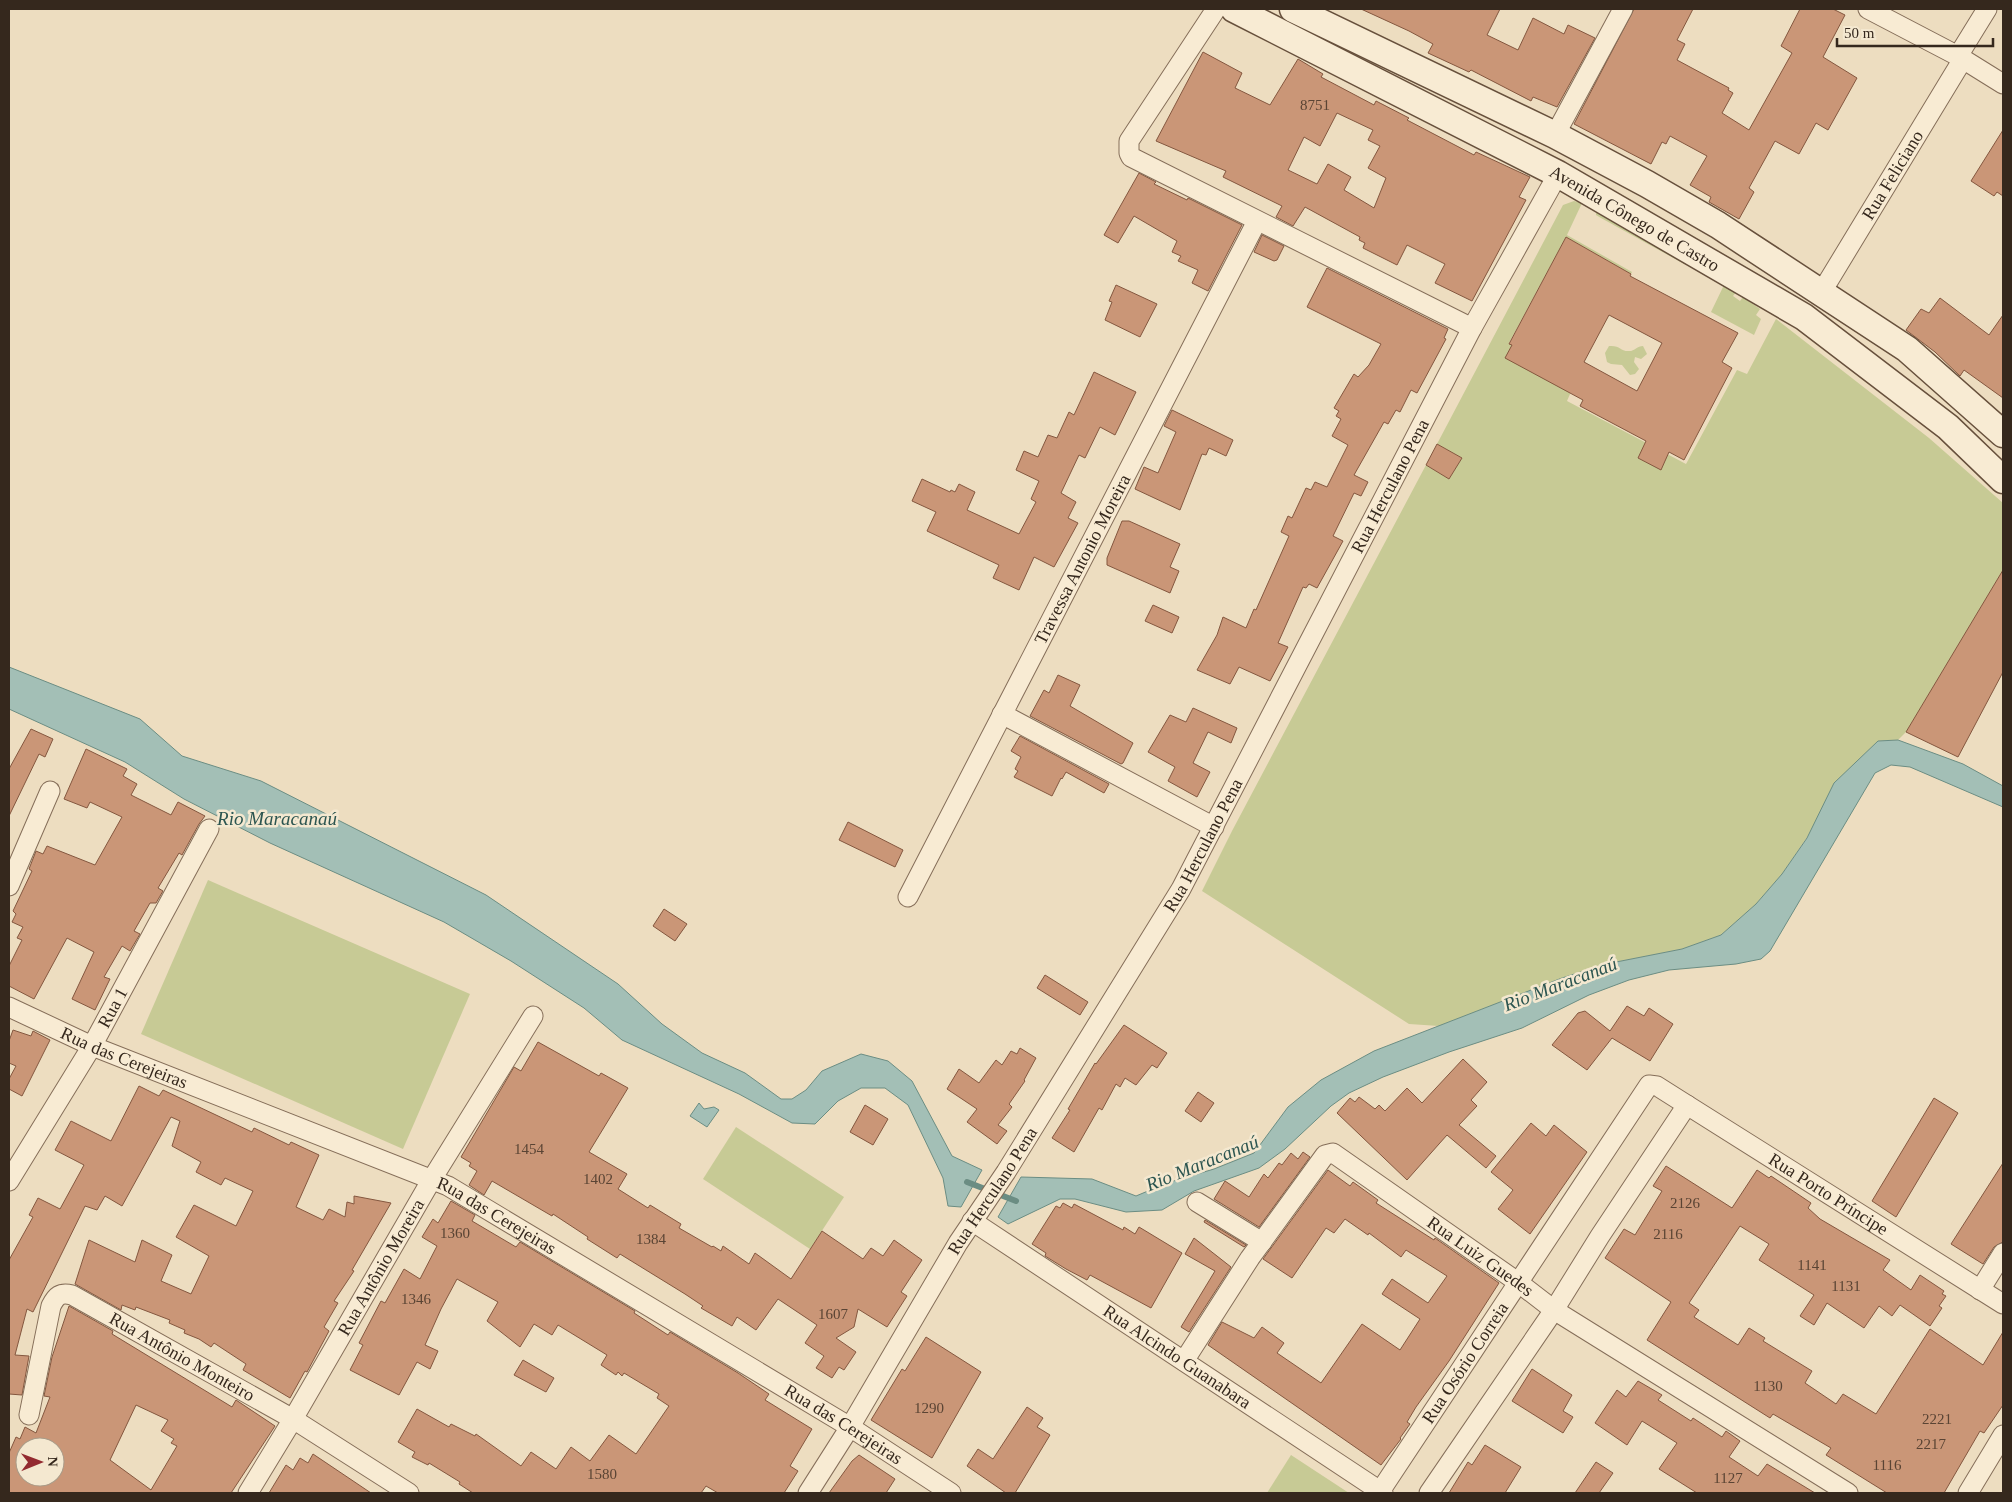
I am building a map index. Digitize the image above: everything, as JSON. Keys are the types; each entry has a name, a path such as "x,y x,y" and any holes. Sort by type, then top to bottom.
{"main road":[{"name":"Avenida Cônego de Castro","path":"1234,9 1558,174 1804,317 1948,427 2003,480"},
{"name":"Avenida Cônego de Castro","path":"1293,9 1555,135 1648,184 1718,224 1906,349 2003,434"}],"street":[{"path":"1216,9 1130,140 1129,153 1134,159 1472,328"},
{"path":"1555,135 1623,9"},
{"path":"1868,9 1960,58 2003,84"},
{"name":"Rua Feliciano","path":"1821,293 1987,9"},
{"name":"Rua Herculano Pena","path":"808,1493 850,1427 976,1216 1006,1172 1181,889 1472,328 1558,174"},
{"name":"Travessa Antonio Moreira","path":"908,897 1257,221"},
{"path":"1002,714 1214,827"},
{"path":"9,886 50,790"},
{"name":"Rua 1","path":"10,1178 92,1046 208,830"},
{"name":"Rua das Cerejeiras","path":"9,1007 92,1046 432,1179 465,1195 850,1427 951,1493"},
{"name":"Rua Antônio Moreira","path":"248,1493 432,1179 533,1016"},
{"name":"Rua Porto Príncipe","path":"1653,1084 2003,1304"},
{"name":"Rua Osório Correia","path":"1381,1493 1647,1087 1653,1084"},
{"path":"1429,1493 1554,1310 1600,1236 1687,1105"},
{"name":"Rua Luiz Guedes","path":"1184,1361 1262,1242 1325,1155 1333,1153 1519,1283 1554,1310 1848,1493"},
{"path":"1197,1202 1262,1242"},
{"name":"Rua Alcindo Guanabara","path":"976,1216 1184,1361 1381,1493"},
{"path":"1980,1290 2003,1253"},
{"name":"Rua Antônio Monteiro","path":"29,1415 51,1306 55,1297 66,1293 293,1419 409,1493"},
{"path":"1968,1493 2003,1435"}],"green space":[{"path":"1574,201 1582,203 1567,235 1632,272 1631,274 1566,237 1509,343 1576,380 1567,401 1686,464 1737,370 1747,374 1776,319 1929,438 2003,503 2003,570 1906,732 1898,740 1878,741 1861,758 1782,874 1756,904 1721,935 1682,949 1606,964 1562,978 1439,1026 1409,1024 1202,891 1426,465 1449,479 1462,458 1437,444 1563,205"},
{"path":"1596,211 1688,264 1686,265 1601,218 1596,215"},
{"path":"1724,285 1736,292 1733,296 1740,301 1743,297 1760,309 1756,315 1761,319 1754,335 1711,312"},
{"path":"1609,346 1630,351 1643,346 1647,354 1641,359 1635,357 1634,362 1639,369 1635,374 1630,375 1622,365 1607,362 1605,353"},
{"path":"208,880 470,994 403,1149 141,1034"},
{"path":"736,1127 844,1197 810,1249 703,1179"},
{"path":"1291,1455 1349,1493 1267,1493"}],"water":[{"name":"Rio Maracanaú","path":"9,667 140,719 182,756 261,781 486,895 618,984 662,1024 702,1053 745,1073 781,1099 792,1099 806,1090 822,1071 861,1054 888,1061 912,1081 952,1156 982,1170 961,1207 948,1206 943,1178 908,1105 885,1088 861,1088 838,1101 815,1124 792,1123 739,1094 622,1040 584,1008 511,961 444,922 270,843 184,799 125,762 9,709"},
{"path":"1898,740 1963,764 2003,786 2003,807 1910,767 1891,765 1875,773 1770,951 1761,959 1736,964 1669,970 1629,980 1589,995 1522,1028 1449,1052 1383,1077 1349,1093 1331,1106 1285,1149 1259,1168 1194,1191 1162,1210 1126,1212 1075,1199 1060,1199 1008,1224 998,1217 1021,1177 1092,1179 1136,1196 1167,1183 1214,1169 1254,1153 1288,1107 1321,1080 1374,1051 1562,978 1606,964 1682,949 1721,935 1756,904 1782,874 1807,838 1834,783 1878,741"},
{"path":"699,1103 704,1109 714,1107 719,1110 707,1127 690,1116"}],"building":[{"path":"1361,9 1500,9 1487,35 1518,50 1533,18 1564,34 1568,25 1595,38 1557,107 1533,97 1531,101 1471,70 1469,72 1428,53 1433,44"},
{"path":"1634,9 1693,9 1677,40 1685,44 1677,60 1729,88 1728,90 1733,93 1722,113 1749,130 1792,53 1781,46 1800,9 1833,9 1845,15 1823,57 1857,78 1828,130 1816,123 1799,154 1775,141 1749,188 1754,192 1739,219 1709,202 1711,197 1690,185 1707,156 1670,136 1666,144 1662,142 1651,164 1574,124"},
{"path":"1203,52 1242,73 1235,88 1270,105 1298,59 1323,74 1321,77 1374,105 1376,101 1409,118 1407,120 1474,155 1476,152 1530,177 1519,197 1526,200 1472,301 1435,283 1445,264 1407,245 1397,265 1363,248 1365,243 1359,240 1360,237 1305,207 1293,226 1276,217 1282,206 1223,177 1226,171 1156,141","holes":["1337,113 1373,130 1368,140 1380,146 1368,168 1386,178 1374,208 1344,190 1351,177 1328,164 1317,184 1288,170 1304,137 1320,146"]},
{"path":"2003,130 2003,196 1997,192 1994,196 1971,181"},
{"path":"1139,173 1156,182 1154,184 1187,200 1188,198 1242,225 1208,291 1192,283 1198,270 1178,261 1181,256 1172,252 1177,241 1134,216 1118,243 1104,235"},
{"path":"1262,235 1284,246 1277,260 1274,261 1254,252"},
{"path":"1566,237 1631,274 1630,276 1738,333 1722,362 1732,368 1684,460 1669,452 1661,470 1638,458 1646,441 1580,406 1583,400 1505,358 1512,345 1509,344","holes":["1609,315 1662,343 1637,391 1584,362"]},
{"path":"1327,268 1448,329 1444,338 1446,339 1417,393 1411,390 1400,412 1396,410 1388,424 1384,422 1354,475 1368,482 1361,496 1354,493 1333,536 1343,541 1317,588 1309,584 1306,588 1303,587 1278,643 1288,647 1270,681 1239,667 1230,684 1197,670 1217,635 1223,617 1246,628 1289,536 1281,532 1288,516 1292,518 1306,488 1311,490 1315,482 1327,487 1348,445 1332,436 1341,419 1336,416 1339,411 1334,408 1354,374 1358,377 1369,365 1381,344 1307,307"},
{"path":"1116,285 1157,304 1140,337 1105,320 1112,302 1109,301"},
{"path":"1940,298 1989,335 2003,315 2003,398 1964,370 1960,376 1935,352 1906,330 1921,309 1929,313"},
{"path":"1094,372 1136,392 1115,435 1100,427 1085,458 1079,455 1061,493 1076,502 1068,518 1078,523 1054,567 1034,557 1019,590 993,578 999,565 927,531 936,512 912,501 922,479 950,492 951,490 955,492 959,484 975,492 967,510 1019,534 1036,502 1031,499 1039,481 1016,470 1024,451 1038,457 1048,435 1057,438 1069,412 1074,415"},
{"path":"1172,410 1233,440 1226,456 1209,448 1206,455 1202,454 1180,510 1135,489 1144,467 1158,473 1176,432 1164,426"},
{"path":"1437,444 1462,458 1449,479 1426,465"},
{"path":"1122,521 1129,521 1180,544 1170,567 1179,571 1170,593 1107,565 1107,558"},
{"path":"2003,570 2003,672 1958,757 1906,732"},
{"path":"1153,605 1179,617 1172,633 1145,621"},
{"path":"1058,675 1080,685 1070,706 1133,743 1123,763 1121,764 1030,716 1044,690 1049,693"},
{"path":"1193,708 1237,728 1231,743 1208,732 1193,763 1210,772 1197,797 1168,781 1175,767 1148,752 1170,715 1186,722"},
{"path":"31,729 53,739 45,757 39,754 9,816 9,769"},
{"path":"1020,736 1109,784 1104,793 1066,772 1052,796 1014,777 1018,771 1015,769 1021,757 1011,751"},
{"path":"86,749 127,769 123,776 137,784 131,795 171,815 178,802 205,816 182,855 179,853 158,888 163,891 156,903 150,903 134,931 140,934 130,951 122,946 104,977 110,979 95,1010 72,999 94,952 67,938 34,999 9,986 9,966 22,940 17,938 23,927 12,922 16,914 13,911 32,871 29,869 36,851 43,854 47,846 95,865 122,817 90,802 87,808 64,799"},
{"path":"848,822 903,850 895,867 839,840"},
{"path":"664,909 687,924 675,941 653,926"},
{"path":"1045,975 1088,1002 1080,1015 1037,988"},
{"path":"1627,1006 1644,1016 1649,1008 1673,1024 1650,1061 1612,1038 1587,1070 1552,1045 1578,1013 1585,1011 1610,1031"},
{"path":"1124,1025 1167,1053 1157,1068 1152,1065 1136,1085 1125,1078 1120,1087 1116,1084 1102,1110 1099,1108 1074,1152 1052,1138 1070,1110 1068,1109 1095,1063"},
{"path":"13,1030 31,1036 33,1031 50,1040 22,1096 9,1089 9,1079 16,1066 9,1063 9,1041"},
{"path":"538,1042 599,1076 601,1073 628,1088 589,1152 627,1174 618,1189 648,1208 650,1205 681,1224 679,1228 712,1247 721,1251 723,1246 749,1264 755,1253 791,1279 822,1231 863,1259 871,1248 883,1256 894,1240 922,1260 901,1292 907,1296 887,1327 858,1309 854,1327 836,1338 856,1352 844,1370 839,1367 832,1378 816,1368 824,1356 805,1343 817,1325 778,1299 756,1330 737,1317 732,1326 701,1308 703,1306 620,1254 617,1258 553,1214 552,1216 492,1181 484,1195 469,1185 477,1171 469,1166 471,1163 461,1157 514,1067 521,1071"},
{"path":"1020,1048 1036,1058 1025,1081 1009,1104 1012,1107 998,1125 1007,1131 997,1144 967,1122 977,1109 947,1089 959,1069 979,1083 996,1060 1002,1065 1011,1051 1017,1054"},
{"path":"1463,1059 1487,1082 1471,1100 1477,1106 1459,1125 1496,1156 1486,1168 1447,1135 1407,1180 1337,1113 1350,1098 1355,1102 1359,1097 1375,1109 1379,1105 1385,1111 1407,1088 1422,1103"},
{"path":"139,1086 159,1096 163,1090 252,1132 254,1128 289,1145 291,1142 319,1155 296,1207 323,1220 329,1209 345,1217 347,1202 354,1204 354,1196 391,1203 352,1270 354,1271 334,1301 338,1303 324,1327 329,1331 307,1372 305,1371 290,1398 243,1370 246,1364 214,1343 211,1347 199,1339 184,1333 185,1330 169,1323 170,1320 136,1307 135,1310 122,1305 121,1310 75,1284 89,1240 135,1262 142,1240 172,1255 161,1281 191,1294 209,1256 176,1237 194,1205 236,1226 253,1191 225,1178 221,1185 196,1172 201,1162 172,1146 180,1121 171,1117 122,1206 105,1196 97,1210 85,1206 33,1312 27,1309 15,1355 29,1356 22,1395 9,1394 9,1260 33,1217 29,1215 38,1198 60,1209 84,1165 55,1150 71,1121 111,1141"},
{"path":"1198,1092 1214,1103 1201,1122 1185,1111"},
{"path":"1934,1098 1958,1113 1896,1217 1872,1201"},
{"path":"865,1105 888,1119 873,1145 850,1132"},
{"path":"1531,1123 1546,1136 1554,1125 1587,1152 1530,1234 1498,1209 1513,1190 1491,1172"},
{"path":"1303,1152 1310,1157 1259,1227 1214,1199 1225,1181 1249,1197 1264,1174 1268,1178 1279,1163 1282,1165 1291,1153 1298,1159"},
{"path":"2003,1163 2003,1242 1994,1247 1983,1264 1951,1244"},
{"path":"1666,1166 1732,1208 1757,1170 1769,1178 1771,1176 1811,1203 1808,1208 1820,1219 1890,1260 1883,1270 1911,1290 1920,1275 1944,1291 1942,1294 1946,1296 1939,1306 1942,1308 1930,1326 1900,1305 1892,1316 1879,1306 1864,1328 1827,1303 1814,1325 1800,1316 1814,1295 1759,1260 1769,1244 1740,1226 1689,1303 1699,1310 1694,1317 1738,1345 1749,1328 1765,1338 1763,1341 1812,1371 1805,1383 1836,1404 1843,1394 1876,1414 1930,1329 1983,1365 2003,1332 2003,1405 1984,1433 1980,1431 1944,1493 1887,1493 1826,1455 1831,1448 1773,1414 1770,1418 1647,1340 1671,1302 1605,1258 1624,1229 1635,1235 1662,1191 1653,1186"},
{"path":"1328,1170 1350,1186 1353,1182 1378,1200 1376,1203 1434,1240 1435,1238 1499,1283 1449,1361 1416,1407 1407,1422 1410,1424 1401,1439 1381,1465 1208,1345 1222,1322 1254,1338 1262,1327 1284,1343 1277,1353 1321,1383 1362,1324 1400,1350 1420,1319 1382,1294 1392,1279 1428,1303 1447,1276 1406,1250 1401,1257 1369,1233 1368,1235 1345,1219 1334,1233 1326,1228 1292,1278 1263,1259"},
{"path":"451,1201 475,1215 472,1221 516,1247 520,1242 635,1311 634,1313 668,1335 670,1332 738,1373 769,1394 765,1400 812,1429 790,1466 798,1471 784,1493 718,1493 706,1486 701,1493 473,1493 459,1484 460,1482 429,1463 428,1465 412,1457 415,1452 398,1442 417,1409 449,1427 451,1424 475,1436 476,1434 521,1466 531,1452 556,1469 571,1447 590,1461 609,1435 636,1454 669,1406 657,1398 659,1394 624,1373 622,1376 618,1372 616,1375 601,1365 607,1355 558,1325 552,1335 534,1324 520,1347 487,1321 498,1302 457,1279 425,1345 438,1351 430,1369 417,1362 399,1395 350,1370 363,1345 359,1343 381,1301 385,1303 404,1269 420,1279 437,1246 422,1237 433,1219 438,1223"},
{"path":"1063,1203 1072,1208 1074,1204 1123,1230 1124,1227 1135,1234 1139,1227 1182,1253 1151,1308 1090,1275 1087,1280 1066,1269 1045,1256 1046,1253 1032,1244 1056,1206 1060,1208"},
{"path":"1205,1220 1246,1245 1244,1247 1204,1222"},
{"path":"1194,1238 1231,1267 1189,1332 1181,1327 1215,1271 1185,1254"},
{"path":"69,1306 113,1331 112,1334 232,1407 236,1400 275,1426 231,1493 9,1493 9,1453 15,1439 15,1487 65,1487 65,1437 21,1437 25,1427 36,1433 50,1397 44,1396 52,1357","holes":["136,1405 168,1420 161,1431 174,1439 171,1443 177,1446 151,1490 110,1460"]},
{"path":"926,1337 981,1372 932,1458 871,1420 902,1369 905,1371"},
{"path":"523,1360 554,1378 546,1392 514,1375"},
{"path":"1532,1369 1572,1395 1563,1411 1573,1417 1563,1433 1512,1401"},
{"path":"1638,1381 1662,1395 1658,1400 1691,1421 1693,1418 1722,1437 1726,1431 1740,1441 1729,1457 1758,1476 1767,1464 1815,1493 1697,1493 1659,1469 1677,1443 1642,1421 1627,1445 1595,1423 1617,1390 1626,1397"},
{"path":"1027,1407 1043,1418 1037,1427 1050,1435 1015,1493 1006,1493 967,1466 978,1449 993,1459"},
{"path":"1485,1445 1521,1467 1505,1493 1449,1493 1468,1462 1472,1465"},
{"path":"313,1454 371,1493 269,1493 286,1465 293,1470 300,1458 308,1463"},
{"path":"859,1455 895,1479 886,1493 829,1493 852,1461"},
{"path":"1596,1462 1613,1473 1599,1493 1575,1493"}],"waterway":[{"name":"Rio Maracanaú","path":"967,1182 1016,1201"}]}
